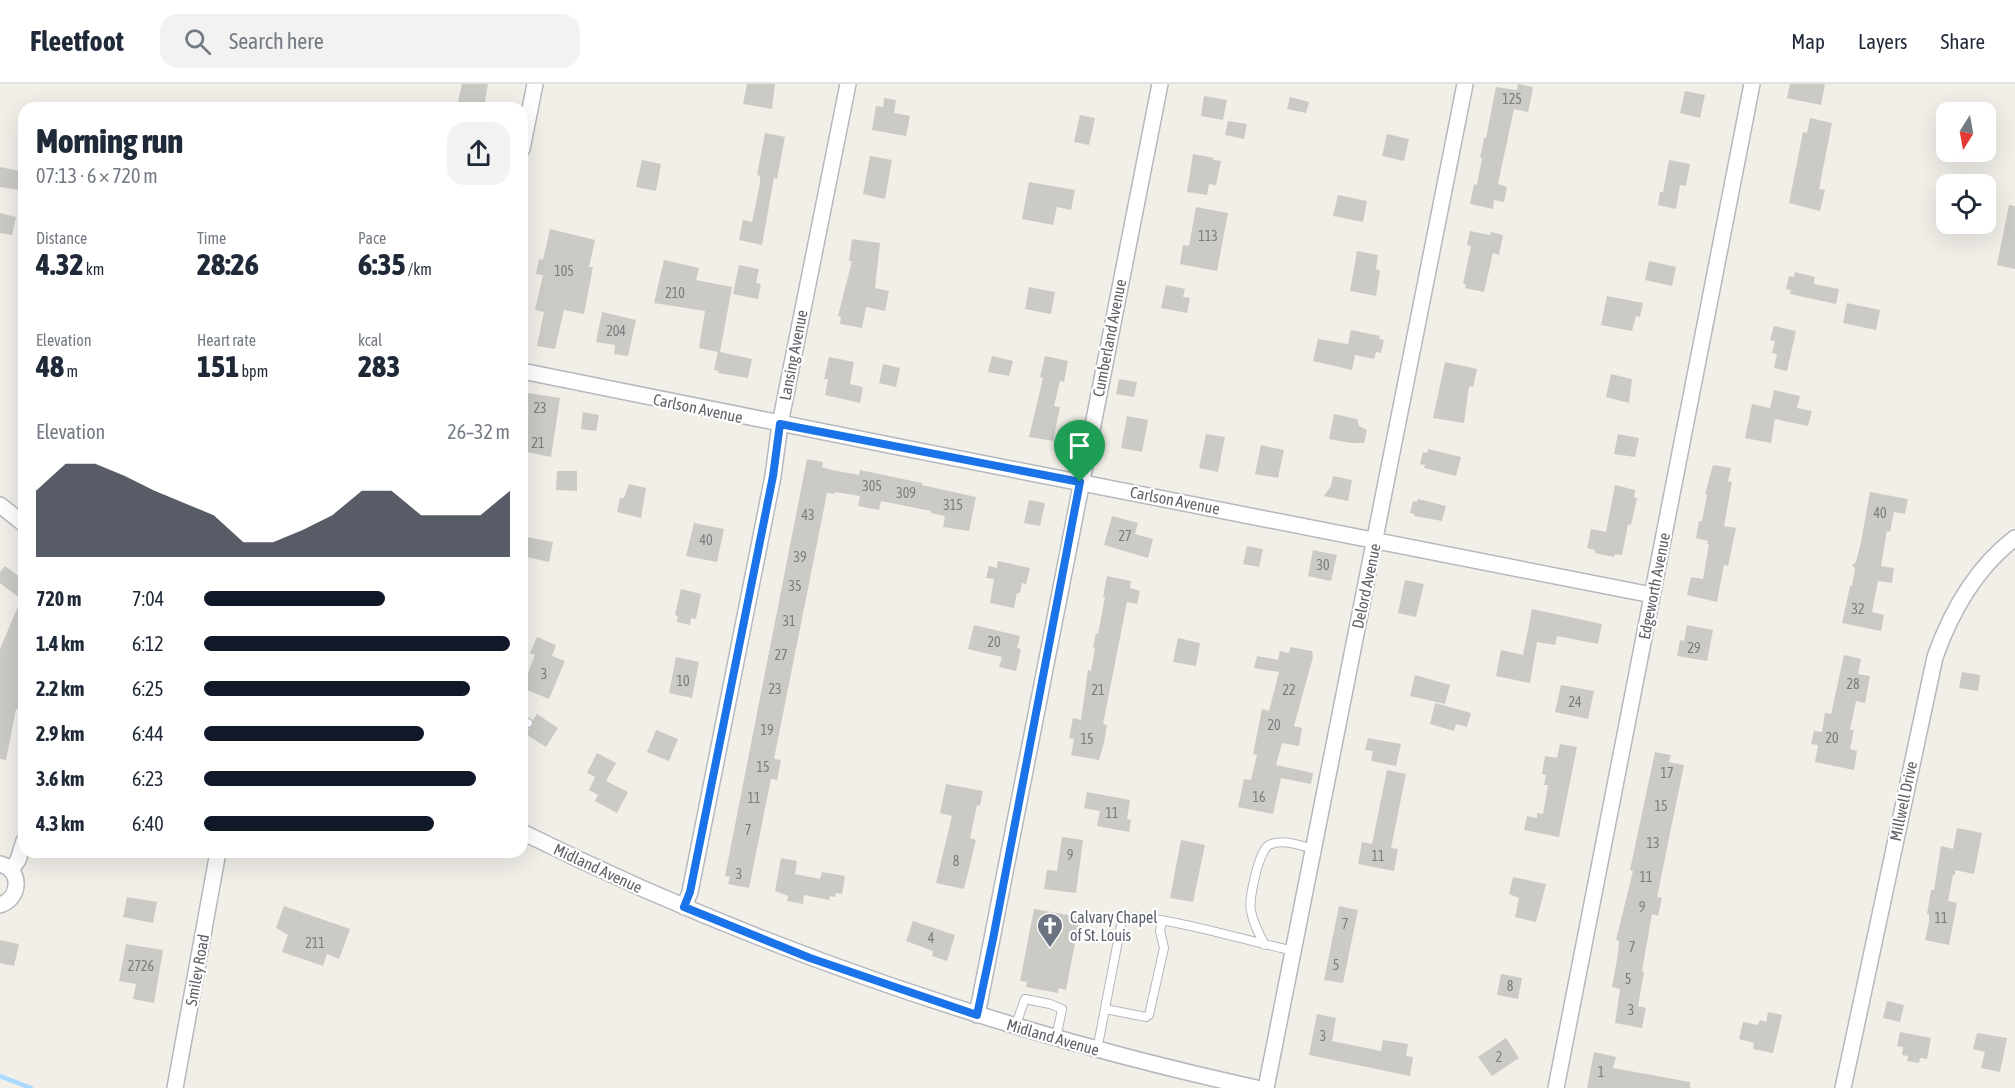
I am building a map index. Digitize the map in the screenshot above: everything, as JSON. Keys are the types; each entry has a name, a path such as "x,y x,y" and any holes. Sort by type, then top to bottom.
{"street":[{"path":"528,119 535,84"},
{"name":"Lansing Avenue","path":"684,907 690,892 773,476 780,424 848,84"},
{"name":"Cumberland Avenue","path":"977,1015 1160,84"},
{"name":"Delord Avenue","path":"1266,1088 1465,84"},
{"name":"Edgeworth Avenue","path":"1556,1088 1752,84"},
{"name":"Carlson Avenue","path":"528,372 1652,595"},
{"path":"0,505 18,519"},
{"name":"Millwell Drive","path":"1843,1088 1935,657 1945,628 1963,598 1986,567 2015,538"},
{"name":"Midland Avenue","path":"528,835 606,873 819,962 1056,1039 1256,1088"},
{"path":"0,905 10,900 16,888 16,881 5,867 19,858"},
{"name":"Smiley Road","path":"175,1088 217,858"}],"lane":[{"path":"1265,945 1257,930 1250,906 1261,854 1268,846 1277,843 1314,849"},
{"path":"1097,1050 1122,920 1127,917 1161,921 1294,951"},
{"path":"1105,1009 1146,1017 1149,1015 1164,948 1160,932 1161,921"},
{"path":"1015,1027 1025,999 1050,1004 1062,1010 1056,1039"}],"building":[{"path":"462,84 488,84 485,102 458,102"},
{"path":"747,84 775,84 772,109 743,104"},
{"path":"1518,84 1533,87 1528,112 1514,109 1498,184 1507,187 1504,202 1494,200 1493,209 1470,204 1474,184 1477,185 1482,158 1480,158 1496,87 1517,90"},
{"path":"1790,84 1825,84 1821,105 1787,98"},
{"path":"1685,91 1705,95 1700,118 1680,113"},
{"path":"1204,96 1227,100 1223,120 1201,116"},
{"path":"1290,97 1309,102 1306,113 1287,109"},
{"path":"884,98 896,100 894,113 910,116 906,136 872,130 876,106 883,107"},
{"path":"1080,115 1095,118 1089,145 1074,142"},
{"path":"1810,118 1832,123 1819,189 1825,190 1820,211 1789,203 1803,132 1807,133"},
{"path":"1228,121 1247,124 1244,139 1225,135"},
{"path":"765,133 785,137 777,179 774,178 762,245 739,240 743,220 752,222 760,183 760,176 757,175"},
{"path":"1387,134 1409,139 1404,161 1382,156"},
{"path":"1193,154 1221,161 1216,185 1209,184 1207,195 1187,192"},
{"path":"870,156 892,160 885,199 863,194"},
{"path":"642,160 661,164 656,191 636,187"},
{"path":"1669,160 1690,164 1686,186 1680,185 1676,209 1658,205"},
{"path":"0,167 18,171 18,190 0,187"},
{"path":"1029,182 1075,190 1071,210 1057,207 1053,225 1022,219"},
{"path":"1338,195 1367,201 1363,222 1333,216"},
{"path":"2009,205 2015,206 2015,269 1997,265"},
{"path":"1196,207 1228,213 1217,271 1180,264 1183,245 1189,246"},
{"path":"0,213 16,217 12,235 0,233"},
{"path":"550,229 595,240 589,267 593,267 584,314 564,310 555,349 537,346 544,312 535,310 543,275 536,274 539,259 543,260"},
{"path":"1470,231 1503,235 1499,255 1493,253 1484,292 1465,288 1466,284 1463,284 1471,246 1467,245"},
{"path":"852,239 880,243 875,288 889,291 885,311 866,307 862,328 840,324 841,317 838,316 852,261 849,261"},
{"path":"1357,251 1378,255 1376,269 1380,271 1376,296 1350,291"},
{"path":"664,260 699,268 696,280 732,287 720,352 752,359 748,378 718,373 719,371 714,370 718,352 699,348 705,311 654,303"},
{"path":"1649,261 1676,267 1672,286 1645,280"},
{"path":"739,265 759,269 756,283 761,284 758,299 733,294"},
{"path":"1795,272 1815,277 1814,284 1839,289 1836,304 1790,294 1791,290 1786,289 1789,276 1794,277"},
{"path":"1166,285 1185,289 1183,297 1190,298 1187,313 1161,308"},
{"path":"1029,287 1055,292 1051,314 1025,309"},
{"path":"1607,296 1643,303 1640,317 1636,316 1632,331 1601,325"},
{"path":"1847,303 1880,310 1876,330 1843,323"},
{"path":"602,312 636,320 628,356 614,354 615,345 596,342"},
{"path":"1774,326 1796,331 1787,371 1774,368 1777,354 1772,353 1775,341 1770,340"},
{"path":"1351,330 1380,336 1379,339 1384,340 1381,353 1376,352 1374,359 1355,355 1352,370 1313,361 1318,339 1348,344"},
{"path":"992,356 1013,361 1009,376 988,372"},
{"path":"1045,356 1068,361 1064,382 1060,381 1054,406 1060,407 1053,441 1029,437 1043,378 1040,377"},
{"path":"829,357 854,362 850,384 863,387 860,403 825,395 828,379 824,379"},
{"path":"1445,362 1477,369 1473,387 1469,386 1464,423 1433,418"},
{"path":"883,364 900,368 896,387 879,383"},
{"path":"1611,374 1632,379 1629,403 1606,397"},
{"path":"1119,379 1137,382 1134,397 1116,394"},
{"path":"1774,390 1800,396 1797,408 1812,411 1808,426 1775,419 1771,443 1745,438 1752,404 1770,408"},
{"path":"528,393 560,398 551,457 528,452"},
{"path":"583,412 599,415 596,431 581,429"},
{"path":"1334,414 1357,419 1359,426 1367,430 1364,443 1329,439"},
{"path":"1127,416 1148,420 1142,452 1121,448"},
{"path":"1206,434 1225,437 1218,472 1199,468"},
{"path":"1618,434 1639,438 1635,457 1614,454"},
{"path":"1261,445 1284,450 1278,478 1255,474"},
{"path":"1428,449 1461,457 1456,476 1424,468 1425,465 1420,464 1423,452 1427,453"},
{"path":"807,459 823,462 822,467 832,470 859,475 860,470 976,497 969,531 943,527 945,516 931,513 931,511 881,501 879,510 858,506 860,496 827,493 774,759 781,760 777,780 771,779 749,888 728,884 730,877 725,876"},
{"path":"1713,465 1731,468 1728,481 1732,482 1724,526 1736,528 1728,566 1724,565 1717,602 1687,595 1691,577 1703,579 1709,544 1707,544 1708,541 1696,538 1699,521 1702,521 1707,495 1705,494"},
{"path":"557,471 577,471 577,491 556,490"},
{"path":"1333,476 1352,480 1348,501 1324,496 1331,486"},
{"path":"629,484 646,488 641,518 617,512 620,498 624,498"},
{"path":"1615,485 1635,490 1634,497 1637,498 1631,525 1628,524 1622,555 1615,554 1614,557 1595,553 1595,550 1587,548 1591,529 1606,532"},
{"path":"1870,492 1908,499 1905,514 1894,512 1890,532 1887,531 1881,566 1894,568 1892,583 1878,581 1872,612 1884,615 1881,631 1842,623 1855,569 1852,565 1856,562 1861,542"},
{"path":"1418,499 1446,506 1442,521 1414,516 1410,513 1413,501 1417,502"},
{"path":"1029,500 1045,503 1040,526 1024,523"},
{"path":"1112,516 1138,523 1135,534 1153,539 1148,558 1104,545"},
{"path":"694,523 724,529 717,562 686,556"},
{"path":"528,537 553,542 549,562 528,557"},
{"path":"1247,546 1263,549 1259,567 1243,564"},
{"path":"1313,550 1337,555 1331,581 1308,576"},
{"path":"998,561 1030,568 1026,584 1022,583 1020,593 1017,593 1014,608 990,603 994,579 986,578 989,566 997,568"},
{"path":"5,566 18,576 18,597 0,583 0,572"},
{"path":"1107,576 1131,581 1130,588 1140,591 1137,604 1127,602 1103,724 1107,725 1099,760 1071,755 1074,739 1069,738 1073,718 1081,720 1088,670 1091,671 1095,648 1093,647 1096,633 1098,634"},
{"path":"1405,580 1424,584 1416,617 1398,613"},
{"path":"681,589 701,594 696,619 691,618 690,625 677,622 678,616 675,615"},
{"path":"18,606 18,710 16,709 6,760 0,759 0,649"},
{"path":"1532,609 1602,624 1598,644 1557,636 1555,645 1537,642 1530,683 1496,676 1501,650 1523,655"},
{"path":"974,625 1020,636 1017,648 1021,649 1016,671 999,667 1002,657 968,649"},
{"path":"1687,625 1713,630 1707,661 1677,656 1680,640 1684,641"},
{"path":"537,637 556,645 552,656 565,661 549,699 528,690 528,673 535,655 530,653"},
{"path":"1178,638 1200,643 1196,666 1173,662"},
{"path":"1290,647 1312,651 1313,657 1294,726 1302,728 1299,746 1282,743 1276,765 1313,773 1311,784 1281,778 1273,814 1238,807 1244,779 1251,780 1257,755 1253,754 1262,709 1269,711 1279,672 1254,668 1257,656 1278,660 1280,651 1289,653"},
{"path":"1844,655 1861,659 1858,674 1870,676 1865,703 1856,701 1850,730 1854,730 1850,749 1857,751 1854,770 1815,762 1818,745 1811,744 1814,731 1822,732 1825,713 1831,714"},
{"path":"676,657 699,662 692,698 669,693"},
{"path":"1962,672 1980,675 1978,691 1959,688"},
{"path":"1415,675 1450,685 1445,704 1410,696"},
{"path":"1561,685 1594,691 1588,719 1555,712"},
{"path":"1435,703 1471,713 1467,727 1456,724 1454,731 1430,724"},
{"path":"537,714 558,728 546,747 528,736 528,729 533,725"},
{"path":"656,730 678,739 669,761 647,752"},
{"path":"1368,738 1401,744 1396,766 1371,761 1373,751 1365,750"},
{"path":"1560,744 1577,747 1559,837 1524,830 1527,816 1537,818 1537,813 1543,814 1548,785 1544,785 1546,775 1542,774 1545,756 1557,758"},
{"path":"1655,752 1671,755 1669,762 1684,765 1657,897 1662,898 1658,916 1652,914 1642,971 1644,972 1638,1006 1646,1008 1642,1028 1615,1023 1620,989 1612,987 1618,954 1619,941 1616,940 1633,871 1630,870"},
{"path":"597,753 616,763 606,781 628,792 617,813 595,801 598,795 589,790 595,777 587,773"},
{"path":"1387,770 1406,774 1391,848 1398,849 1394,871 1358,864 1362,842 1372,844"},
{"path":"946,784 983,791 980,806 977,805 970,838 976,840 964,889 936,883 952,816 940,813"},
{"path":"1087,792 1130,800 1127,819 1131,820 1129,832 1097,826 1100,811 1084,808"},
{"path":"1957,828 1982,833 1974,874 1955,870 1955,875 1953,875 1948,901 1957,903 1949,945 1925,940 1929,922 1929,914 1927,914 1931,890 1934,890 1941,846 1953,849"},
{"path":"1062,837 1083,840 1076,893 1044,889 1047,870 1057,871"},
{"path":"1181,840 1205,845 1193,902 1170,898"},
{"path":"781,858 797,861 795,874 820,879 822,872 845,876 842,894 836,893 835,897 830,896 829,900 804,895 803,904 787,901 788,896 775,891"},
{"path":"1513,877 1546,884 1536,922 1515,917 1519,898 1509,894"},
{"path":"127,897 157,902 153,923 123,917"},
{"path":"284,906 350,929 339,959 327,954 323,966 282,952 288,935 276,928"},
{"path":"1339,906 1358,910 1343,983 1324,980"},
{"name":"Calvary Chapel of St. Louis","path":"1034,909 1080,917 1066,990 1059,988 1058,993 1026,987 1027,982 1020,981"},
{"path":"913,921 955,935 947,961 932,956 933,951 906,941"},
{"path":"0,940 19,944 14,966 0,963"},
{"path":"126,944 163,950 154,1003 133,999 136,984 119,981"},
{"path":"1501,974 1522,978 1518,999 1497,995"},
{"path":"1887,1001 1904,1005 1900,1022 1883,1018"},
{"path":"1768,1012 1782,1015 1773,1053 1753,1049 1754,1043 1739,1039 1743,1022 1758,1025 1760,1020 1766,1022"},
{"path":"1317,1014 1336,1018 1332,1041 1381,1051 1383,1040 1408,1044 1406,1056 1413,1057 1410,1076 1309,1055"},
{"path":"1900,1032 1931,1038 1927,1059 1920,1058 1919,1063 1907,1061 1908,1056 1902,1055 1903,1047 1897,1046"},
{"path":"1977,1033 2007,1038 2000,1072 1981,1068 1985,1052 1973,1049"},
{"path":"1506,1038 1519,1058 1492,1076 1478,1057"},
{"path":"1594,1052 1616,1057 1613,1068 1690,1082 1690,1088 1587,1088"}],"waterway":[{"path":"0,1076 31,1088"}],"place":[{"name":"Calvary Chapel of St. Louis","path":"1050,949"}],"route":[{"path":"780,424 1080,482 977,1015 810,958 684,907 690,892 773,476 780,424"}]}
